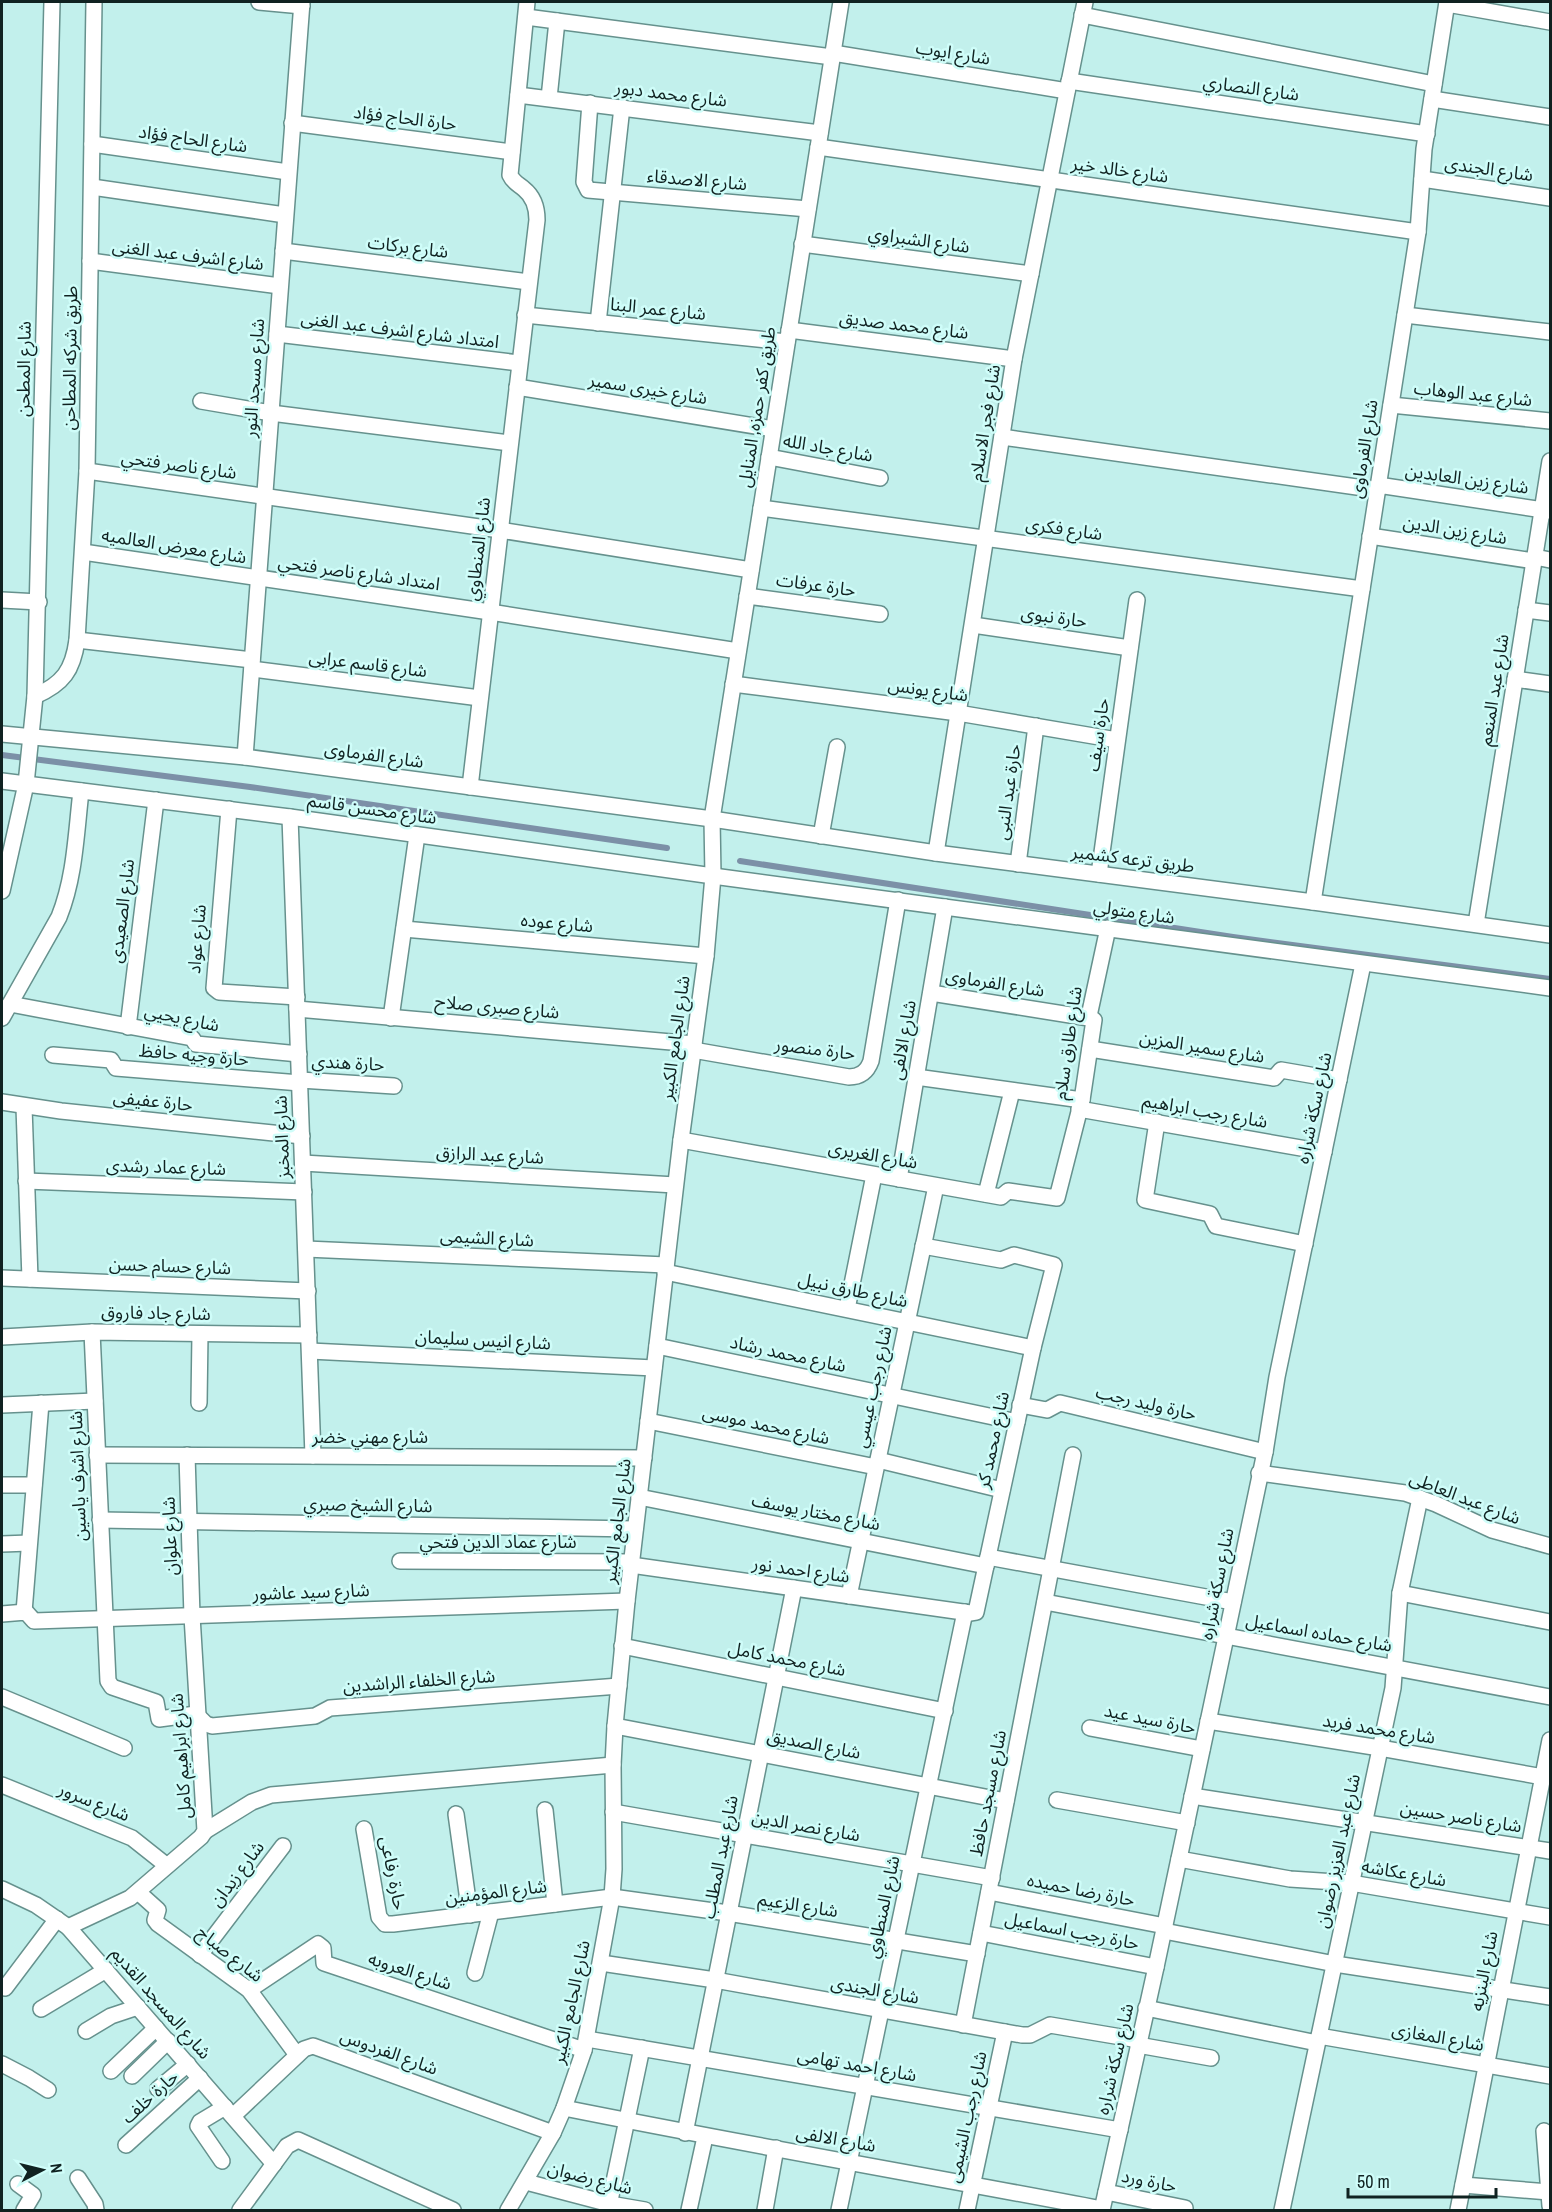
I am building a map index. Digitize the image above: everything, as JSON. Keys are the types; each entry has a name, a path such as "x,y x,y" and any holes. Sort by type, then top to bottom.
{"street":[{"name":"شارع المطحن","path":"2,891 4,871 26,784 35,696 52,2"},
{"name":"طريق شركه المطاحن","path":"35,696 59,682 68,671 75,658 77,640 87,471 94,2"},
{"path":"259,2 302,4"},
{"path":"512,152 527,2"},
{"name":"طريق كفر حمزه, المنايل","path":"712,819 841,2"},
{"path":"1447,3 1551,22"},
{"name":"شارع الفرماوى","path":"1313,902 1418,232 1427,134 1447,3"},
{"name":"شارع مسجد النور","path":"245,757 302,4"},
{"path":"1084,8 1551,117"},
{"name":"شارع فجر الاسلام","path":"936,853 1014,360 1084,8"},
{"name":"شارع ايوب","path":"526,17 1068,86"},
{"path":"549,98 557,21"},
{"name":"شارع النصاري","path":"1068,86 1427,134"},
{"name":"شارع محمد دبور","path":"518,94 622,107 819,140"},
{"name":"شارع الاصدقاء","path":"590,104 584,186 588,190 808,210"},
{"path":"598,323 622,107"},
{"name":"حارة الحاج فؤاد","path":"292,123 512,152"},
{"name":"شارع خالد خير","path":"819,140 1050,180 1418,232"},
{"name":"شارع الحاج فؤاد","path":"92,144 288,172"},
{"name":"شارع المنطاوي","path":"470,787 537,211 531,195 511,179 512,152"},
{"name":"شارع الجندى","path":"1422,179 1551,198"},
{"path":"92,187 285,215"},
{"name":"شارع الشبراوي","path":"802,244 1031,274"},
{"name":"شارع بركات","path":"283,250 529,282"},
{"name":"شارع اشرف عبد الغنى","path":"90,261 280,286"},
{"name":"شارع عمر البنا","path":"525,315 598,323 788,336"},
{"path":"1405,315 1551,332"},
{"name":"امتداد شارع اشرف عبد الغنى","path":"277,334 519,363"},
{"name":"شارع محمد صديق","path":"788,336 1014,360"},
{"name":"شارع خيرى سمير","path":"517,387 774,429"},
{"path":"201,401 271,413 510,443"},
{"name":"شارع عبد الوهاب","path":"1391,405 1551,421"},
{"name":"شارع زين العابدين","path":"1002,437 1547,510"},
{"name":"شارع جاد الله","path":"769,457 880,478"},
{"name":"شارع عبد المنعم","path":"1476,924 1534,559 1547,510 1551,461"},
{"name":"شارع ناصر فتحي","path":"87,471 265,497"},
{"path":"265,497 500,530 751,570"},
{"name":"شارع فكرى","path":"761,508 1362,589"},
{"name":"شارع زين الدين","path":"1370,536 1551,560"},
{"name":"شارع معرض العالميه","path":"83,552 259,579"},
{"name":"امتداد شارع ناصر فتحي","path":"259,579 738,651"},
{"name":"حارة عرفات","path":"747,596 880,614"},
{"path":"2,600 39,602"},
{"name":"حارة سيف","path":"1099,874 1137,600"},
{"path":"1526,610 1551,613"},
{"name":"حارة نبوى","path":"973,625 1130,648"},
{"name":"شارع قاسم عرابى","path":"77,640 480,698"},
{"path":"1515,679 1551,684"},
{"name":"شارع يونس","path":"733,684 958,712 1117,740"},
{"name":"حارة عبد النبى","path":"1017,864 1036,726"},
{"path":"2,734 31,738"},
{"name":"شارع الفرماوى","path":"31,738 245,757 712,819"},
{"path":"821,836 837,747"},
{"name":"شارع محسن قاسم","path":"2,781 290,817 713,876"},
{"path":"2,1018 59,917 66,900 81,791"},
{"name":"شارع الصعيدى","path":"128,1026 156,800"},
{"name":"شارع عواد","path":"229,809 214,988 219,992 297,1003"},
{"name":"شارع المخبز","path":"290,817 313,1456"},
{"name":"طريق ترعه كشمير","path":"712,819 936,853 1551,935"},
{"name":"شارع الجامع الكبير","path":"508,2211 553,2133 586,2044 612,1897 613,1765 622,1646 675,1185 706,956 713,876 712,819"},
{"path":"391,1018 417,835"},
{"name":"شارع متولي","path":"713,876 1363,964 1551,987"},
{"name":"حارة منصور","path":"694,1047 849,1077 865,1072 871,1061 898,900"},
{"name":"شارع الالفى","path":"899,1179 945,907"},
{"name":"شارع طارق سلام","path":"1057,1198 1081,1104 1094,1020 1089,1018 1108,928"},
{"name":"شارع عوده","path":"404,929 706,956"},
{"name":"شارع سكة شراره","path":"1102,2210 1265,1452 1277,1377 1363,964"},
{"name":"شارع الفرماوى","path":"931,993 1089,1018"},
{"name":"شارع صبرى صلاح","path":"297,1003 391,1018 694,1047"},
{"path":"10,1004 128,1026"},
{"name":"شارع يحيي","path":"128,1026 192,1038 196,1044 299,1054"},
{"name":"شارع سمير المزين","path":"1090,1049 1274,1078 1281,1070 1339,1080"},
{"name":"حارة وجيه حافظ","path":"53,1055 111,1060 116,1068 300,1082"},
{"name":"شارع رجب ابراهيم","path":"916,1077 1011,1091 1081,1104 1157,1122 1324,1152"},
{"name":"حارة هندي","path":"300,1082 394,1086"},
{"path":"986,1194 1011,1091"},
{"name":"حارة عفيفى","path":"2,1102 24,1107 302,1136"},
{"path":"24,1107 30,1280"},
{"path":"1157,1122 1145,1200 1210,1214 1216,1226 1305,1244"},
{"name":"شارع الغريرى","path":"681,1140 1001,1197 1008,1191 1057,1198"},
{"name":"شارع عبد الرازق","path":"303,1163 675,1185"},
{"path":"847,1309 874,1175"},
{"name":"شارع عماد رشدى","path":"26,1181 304,1192"},
{"name":"شارع رجب عيسي","path":"849,1596 936,1186"},
{"name":"شارع محمد كر","path":"923,1246 1001,1260 1014,1255 1054,1265 1020,1405 978,1610 973,1613 965,1612"},
{"name":"شارع الشيمى","path":"306,1249 666,1269"},
{"name":"شارع طارق نبيل","path":"666,1269 1033,1348"},
{"name":"شارع حسام حسن","path":"2,1278 308,1291"},
{"name":"شارع جاد فاروق","path":"2,1337 92,1332 200,1334 309,1343"},
{"name":"شارع اشرف ياسين","path":"92,1332 104,1619 109,1684 155,1701 158,1718"},
{"path":"199,1403 200,1334"},
{"name":"شارع انيس سليمان","path":"309,1343 654,1368"},
{"name":"شارع محمد رشاد","path":"657,1346 1017,1422"},
{"path":"2,1405 95,1401"},
{"path":"24,1612 41,1403"},
{"name":"حارة وليد رجب","path":"1020,1405 1047,1410 1060,1403 1265,1452"},
{"name":"شارع محمد موسى","path":"648,1421 1002,1490"},
{"name":"شارع مهني خضر","path":"97,1455 644,1458"},
{"name":"شارع علوان","path":"187,1455 192,1616"},
{"name":"شارع مسجد حافظ","path":"963,2025 1073,1455"},
{"name":"شارع عبد العاطى","path":"1259,1473 1406,1493 1492,1530 1551,1546"},
{"path":"2,1485 34,1485"},
{"name":"شارع مختار يوسف","path":"639,1497 861,1540 987,1562 1052,1568 1233,1602"},
{"name":"شارع عبد العزيز رضوان","path":"1282,2211 1396,1666 1400,1593 1420,1498"},
{"name":"شارع الشيخ صبري","path":"100,1520 635,1529"},
{"path":"2,1544 29,1543"},
{"name":"شارع عماد الدين فتحي","path":"400,1562 631,1563"},
{"name":"شارع احمد نور","path":"631,1563 965,1612"},
{"name":"شارع عبد المطلب","path":"685,2133 794,1588"},
{"path":"1400,1593 1551,1622"},
{"name":"شارع سيد عاشور","path":"2,1614 26,1612 33,1621 627,1601"},
{"name":"شارع حماده اسماعيل","path":"1045,1602 1226,1637 1396,1666 1551,1697"},
{"name":"شارع المنطاوي","path":"839,2211 965,1612"},
{"name":"شارع ابراهيم كامل","path":"62,1923 130,1898 201,1837 205,1831 196,1714 192,1616"},
{"name":"شارع محمد كامل","path":"622,1646 945,1711"},
{"name":"شارع الخلفاء الراشدين","path":"158,1718 196,1714 206,1724 212,1726 315,1716 330,1708 619,1686"},
{"path":"2,1697 124,1748"},
{"name":"شارع محمد فريد","path":"1208,1721 1543,1777"},
{"name":"شارع الصديق","path":"615,1726 1006,1801"},
{"name":"حارة سيد عيد","path":"1090,1728 1202,1749"},
{"name":"شارع البنزيه","path":"1458,2211 1551,1740"},
{"path":"205,1831 252,1802 271,1795 613,1765"},
{"name":"شارع سرور","path":"2,1785 132,1838 166,1865"},
{"name":"شارع ناصر حسين","path":"1192,1796 1551,1851"},
{"path":"1057,1800 1187,1823"},
{"path":"545,1810 555,1904"},
{"name":"شارع نصر الدين","path":"614,1812 912,1864 990,1885"},
{"path":"456,1814 470,1915"},
{"name":"حارة رفاعى","path":"364,1829 379,1917 385,1924"},
{"name":"شارع زيدان","path":"200,1954 283,1846"},
{"name":"شارع عكاشه","path":"1179,1860 1290,1879 1351,1883 1551,1917"},
{"name":"حارة رضا حميده","path":"990,1885 1164,1928 1335,1964 1551,1997"},
{"name":"شارع المسجد القديم","path":"2,1889 36,1905 62,1923 106,1970 274,2164"},
{"name":"شارع صباح","path":"138,1892 158,1910 155,1920 158,1924 249,1990 297,2055"},
{"name":"شارع المؤمنين","path":"385,1924 612,1897"},
{"name":"شارع الزعيم","path":"612,1897 729,1913 977,1954"},
{"path":"475,1973 491,1912"},
{"path":"5,1988 62,1923"},
{"name":"حارة رجب اسماعيل","path":"981,1933 1156,1967"},
{"name":"شارع العروبه","path":"249,1990 318,1944 323,1948 324,1963 586,2044"},
{"name":"شارع الجندى","path":"601,1963 716,1980 1026,2036 1050,2025 1211,2058"},
{"path":"40,2008 106,1970"},
{"path":"86,2031 111,2016 138,2007"},
{"name":"شارع المغازى","path":"1146,2008 1318,2040 1551,2076"},
{"path":"111,2071 156,2028"},
{"name":"شارع رجب الشيمى","path":"967,2211 1005,2032"},
{"path":"132,2076 168,2041"},
{"name":"شارع احمد تهامى","path":"586,2044 642,2048 1120,2130"},
{"name":"شارع الفردوس","path":"297,2055 308,2047 318,2047 553,2133"},
{"path":"609,2207 642,2048"},
{"path":"222,2161 198,2126 200,2122 229,2111 297,2055"},
{"path":"2,2064 48,2090"},
{"path":"158,2089 188,2064"},
{"name":"حارة خلف","path":"126,2145 200,2078"},
{"name":"شارع الالفى","path":"564,2108 705,2137 849,2161 1102,2210"},
{"path":"1463,2185 1550,2199 1545,2131"},
{"path":"689,2211 705,2137"},
{"path":"240,2211 291,2143 303,2142 453,2211"},
{"path":"765,2211 776,2148"},
{"path":"78,2178 96,2206 96,2211"},
{"name":"شارع رضوان","path":"526,2182 609,2207 645,2211"},
{"path":"18,2184 33,2195 24,2211"},
{"name":"حارة ورد","path":"1106,2192 1185,2208"}],"waterway":[{"path":"2,755 250,787 667,848"},
{"path":"740,861 1233,937 1550,979"}]}
